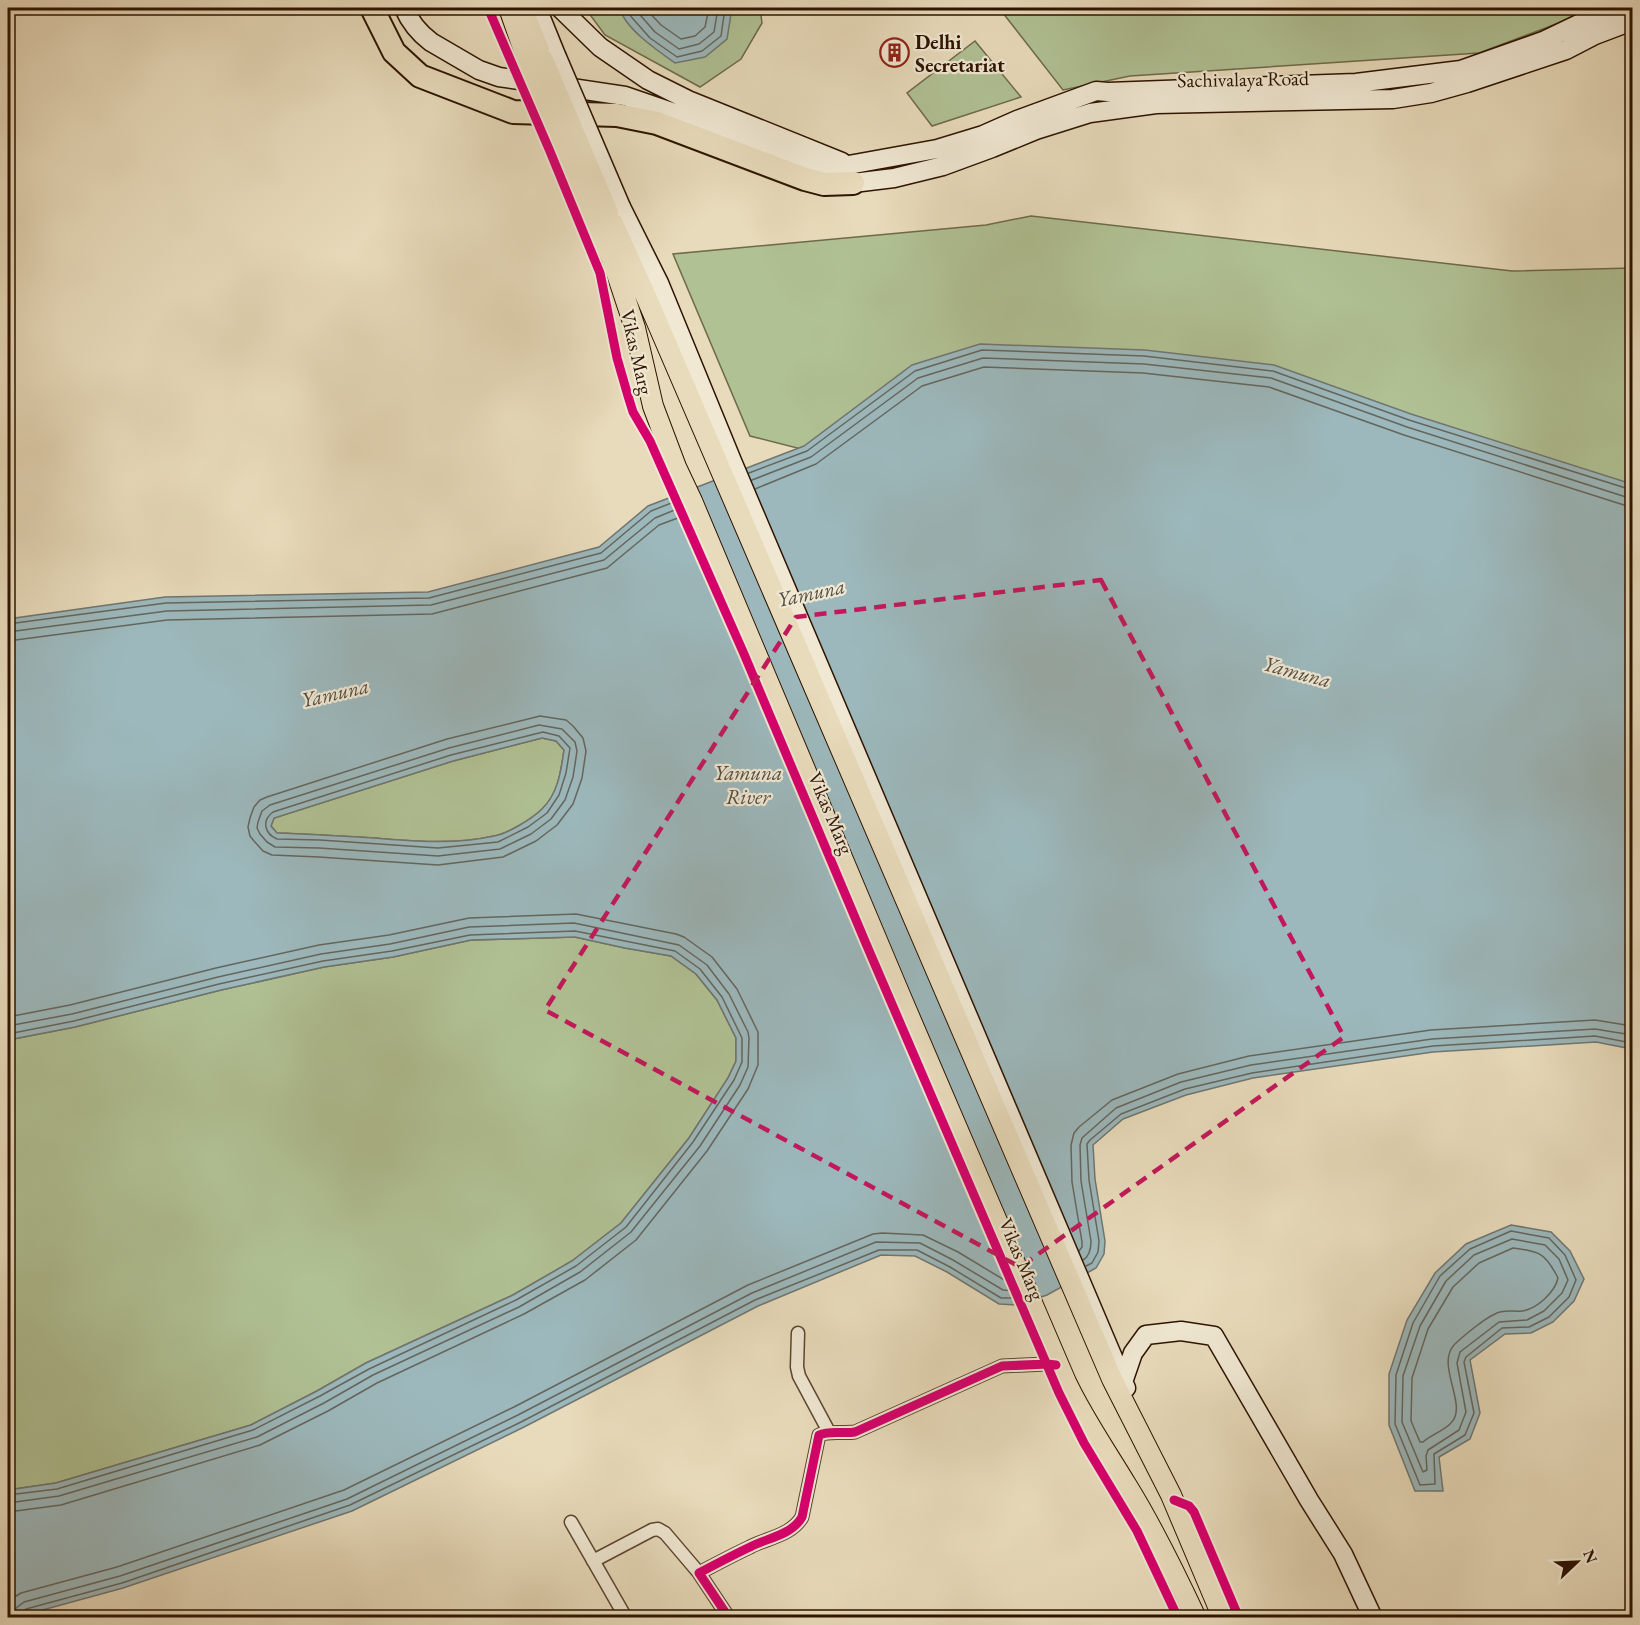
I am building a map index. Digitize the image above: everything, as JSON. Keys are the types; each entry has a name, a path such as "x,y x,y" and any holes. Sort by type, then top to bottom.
{"highway":[{"path":"372,8 394,52 420,76 513,112 629,116 746,140 805,179 824,184 851,174"}],"main road":[{"path":"404,8 412,24 424,37 478,70 499,76 625,96 746,140 851,174"},
{"name":"Vikas Marg","path":"509,8 543,60"},
{"name":"Vikas Marg","path":"521,8 543,60 651,287 1094,1323 1124,1382 1223,1617"},
{"name":"Vikas Marg","path":"537,8 543,60 570,164 612,259 635,328 653,406 676,467 1073,1397 1150,1525 1196,1617"},
{"path":"560,8 600,47 648,80 688,100 746,140"},
{"name":"Sachivalaya Road","path":"851,174 890,157 921,153 1033,122 1090,113 1156,104 1393,99 1431,93 1503,72 1566,50 1592,27 1619,8"},
{"name":"Sachivalaya Road","path":"851,174 894,178 952,162 992,148 1033,122 1087,93 1096,91 1356,83 1461,70 1543,41 1592,27 1632,21"},
{"path":"1087,93 1090,113"},
{"path":"890,157 894,178"},
{"name":"Vikas Marg","path":"1094,1323 1112,1379 1171,1495"},
{"path":"1124,1382 1133,1353 1146,1335 1181,1330 1214,1336 1342,1554 1373,1617"}],"street":[{"path":"798,1333 799,1376 829,1432"},
{"path":"699,1573 798,1524 802,1517 819,1435 829,1432 855,1432 1002,1366 1047,1364 1059,1366"},
{"path":"571,1522 626,1617"},
{"path":"593,1561 658,1529 665,1533 699,1573 729,1617"}],"highlighted area":[{"path":"1101,580 1344,1037 1020,1267 545,1010 796,617"}],"green space":[{"path":"585,8 760,8 762,23 741,59 700,87 605,35"},
{"path":"999,8 1599,8 1479,53 1130,76 1063,90"},
{"path":"975,41 1021,97 932,126 907,93"},
{"path":"1031,216 1512,271 1632,268 1632,628 1192,549 750,436 673,254 986,225"},
{"path":"542,738 556,741 564,750 560,774 552,796 538,813 519,826 499,835 464,841 419,841 277,833 271,826 274,818 453,761"},
{"path":"575,937 671,956 696,974 717,1000 736,1038 736,1061 728,1078 689,1138 621,1223 572,1261 513,1295 366,1363 251,1425 56,1483 8,1490 8,1040 75,1027 324,967 393,957 471,940"}],"water":[{"path":"620,8 732,8 727,39 705,57 675,63 635,31 623,16"},
{"path":"980,344 1145,350 1274,365 1411,414 1632,484 1632,1049 1596,1042 1433,1052 1253,1078 1186,1095 1123,1119 1093,1145 1095,1179 1105,1241 1104,1254 1096,1268 1047,1295 1017,1305 999,1304 947,1272 915,1256 881,1255 758,1306 524,1427 352,1511 123,1588 17,1617 8,1617 8,1490 56,1483 251,1425 366,1363 513,1295 572,1261 621,1223 689,1138 728,1078 736,1061 736,1038 717,1000 696,974 671,956 575,937 471,940 393,957 324,967 75,1027 8,1040 8,619 165,597 428,592 599,547 648,506 804,446 912,365","holes":["542,738 556,741 564,750 560,774 552,796 532,817 499,835 464,841 419,841 277,833 271,826 274,818 453,761"]},
{"path":"1511,1225 1551,1232 1570,1251 1584,1279 1574,1301 1553,1322 1531,1333 1505,1334 1470,1360 1480,1413 1470,1439 1439,1457 1443,1491 1415,1491 1389,1425 1389,1374 1407,1320 1435,1273 1466,1244"}],"cycle path":[{"path":"488,8 600,273 617,358 633,412 650,441 744,654 1059,1393 1084,1443 1137,1531 1178,1618"},
{"path":"729,1618 699,1573 786,1532 798,1523 802,1517 819,1435 855,1432 1002,1366 1056,1365"},
{"path":"1174,1500 1189,1506 1194,1512 1239,1618"}],"place":[{"name":"Delhi Secretariat","path":"894,53"}],"water label":[{"name":"Yamuna","path":"811,593"},
{"name":"Yamuna","path":"1297,672"},
{"name":"Yamuna","path":"335,693"},
{"name":"Yamuna River","path":"748,785"}]}
